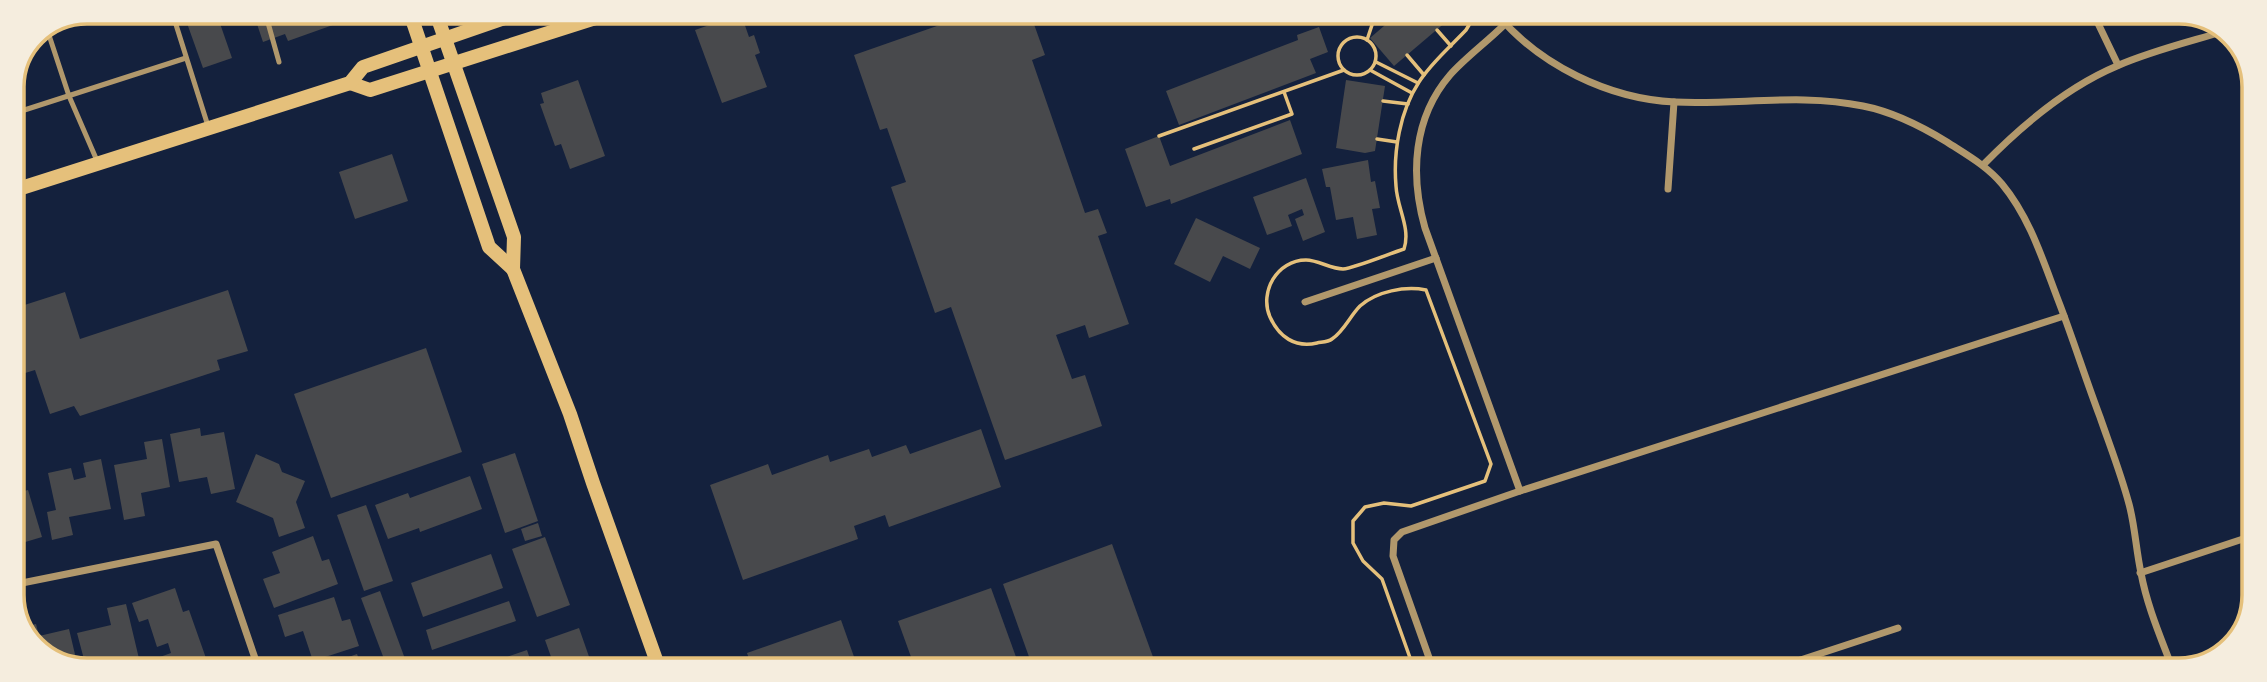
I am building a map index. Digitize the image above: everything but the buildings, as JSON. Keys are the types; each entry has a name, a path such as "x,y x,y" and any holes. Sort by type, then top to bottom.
{"main road":[{"path":"413,24 489,247 513,269"},
{"path":"440,24 514,237 513,269 570,414 655,658"},
{"path":"24,187 350,83 363,67 486,24"},
{"path":"350,83 369,90 577,24"}],"street":[{"path":"1520,491 1436,258 1418,202 1416,174 1418,142 1434,97 1450,74 1505,24 1548,59 1607,89 1674,102 1791,99 1864,106 1919,125 1983,164 2003,185 2023,215 2064,316 2129,505 2140,573 2169,658"},
{"path":"2098,24 2118,65"},
{"path":"1983,164 2011,136 2092,78 2118,65 2213,35"},
{"path":"1668,189 1674,102"},
{"path":"1305,302 1436,258"},
{"path":"1429,658 1393,556 1394,540 1402,532 1520,491 2064,316"},
{"path":"2140,573 2242,539"},
{"path":"25,581 216,544 255,658"},
{"path":"1807,658 1898,628"}],"lane":[{"path":"176,24 209,129"},
{"path":"268,24 279,62"},
{"path":"50,38 69,96 98,164"},
{"path":"24,110 186,58"}],"path":[{"path":"1367,40 1372,24"},
{"path":"1410,658 1382,579 1363,561 1353,543 1353,521 1365,507 1384,503 1411,506 1485,481 1491,464 1426,290 1409,287 1378,296 1361,306 1331,340 1306,346 1288,340 1275,329 1267,311 1266,293 1274,276 1291,263 1307,260 1343,269 1404,249 1408,236 1396,187 1397,142 1408,104 1418,83 1469,24"},
{"path":"1437,30 1451,46"},
{"path":"1354,37 1367,40 1375,49 1376,61 1370,69 1356,75 1340,66 1338,54 1343,43 1354,37"},
{"path":"1407,55 1424,75"},
{"path":"1376,61 1418,83"},
{"path":"1370,69 1412,93"},
{"path":"1159,136 1345,70"},
{"path":"1195,149 1292,114 1284,92"},
{"path":"1383,101 1408,104"},
{"path":"1377,139 1397,142"}]}
